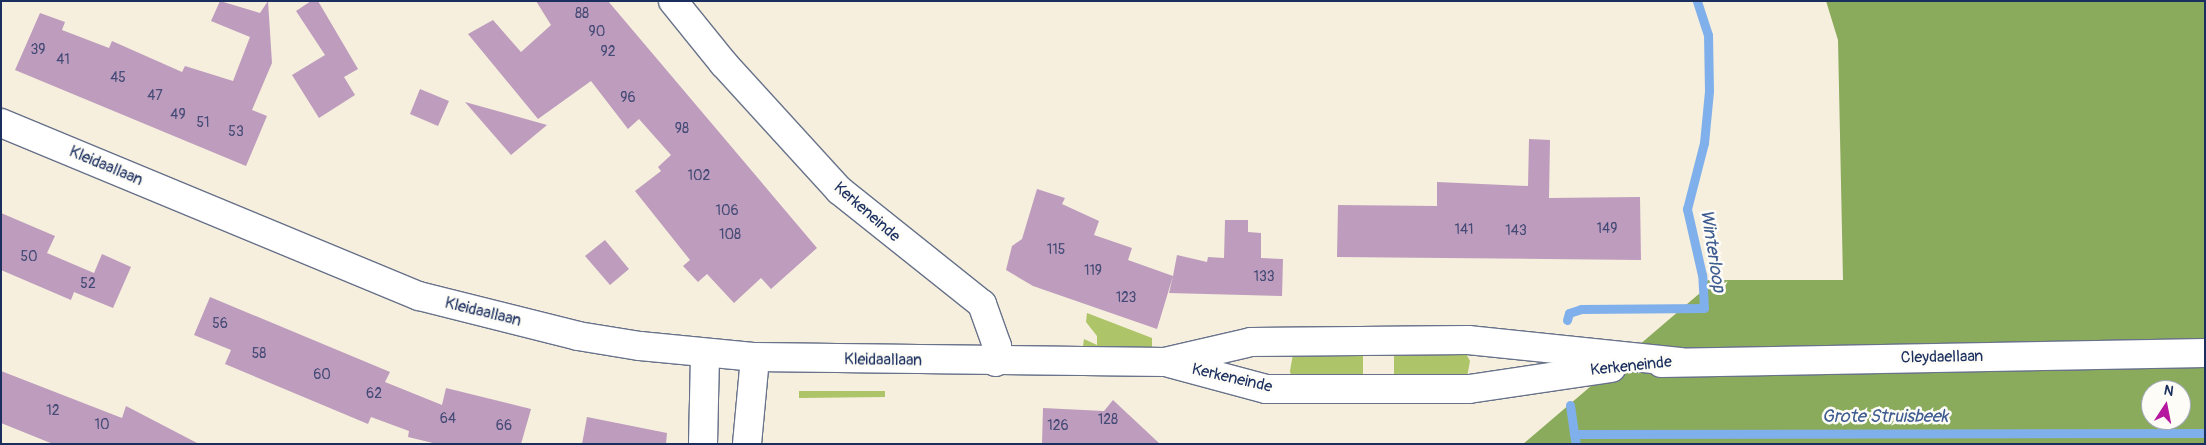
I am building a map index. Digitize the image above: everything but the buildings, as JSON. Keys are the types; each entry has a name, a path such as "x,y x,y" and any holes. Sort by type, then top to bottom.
{"street":[{"name":"Kerkeneinde","path":"673,1 839,190 982,304 997,346 996,362 1165,362 1251,342 1468,340 1680,362"},
{"name":"Kleidaallaan","path":"1,123 419,296 578,336 705,353 755,357 996,362"},
{"path":"703,444 705,353"},
{"name":"Cleydaellaan","path":"1680,362 2205,353"},
{"path":"748,444 755,357"},
{"name":"Kerkeneinde","path":"1165,362 1266,389 1469,389 1680,362"}],"green space":[{"path":"1826,1 2205,1 2205,444 1523,444 1700,293 1708,280 1843,280 1838,40"},
{"path":"1087,313 1152,338 1152,349 1049,347 1083,346 1084,339 1097,345 1097,336 1086,322"},
{"path":"1363,350 1363,382 1291,376 1293,354"},
{"path":"1394,350 1464,350 1470,361 1467,377 1394,381"},
{"path":"799,391 885,391 885,397 799,398"}],"waterway":[{"name":"Winterloop","path":"1567,320 1569,313 1581,309 1704,308 1702,275 1687,209 1704,143 1709,91 1708,35 1697,1"},
{"name":"Winterloop","path":"1570,405 1574,434"},
{"name":"Grote Struisbeek","path":"1576,444 1574,434 2205,433"}]}
